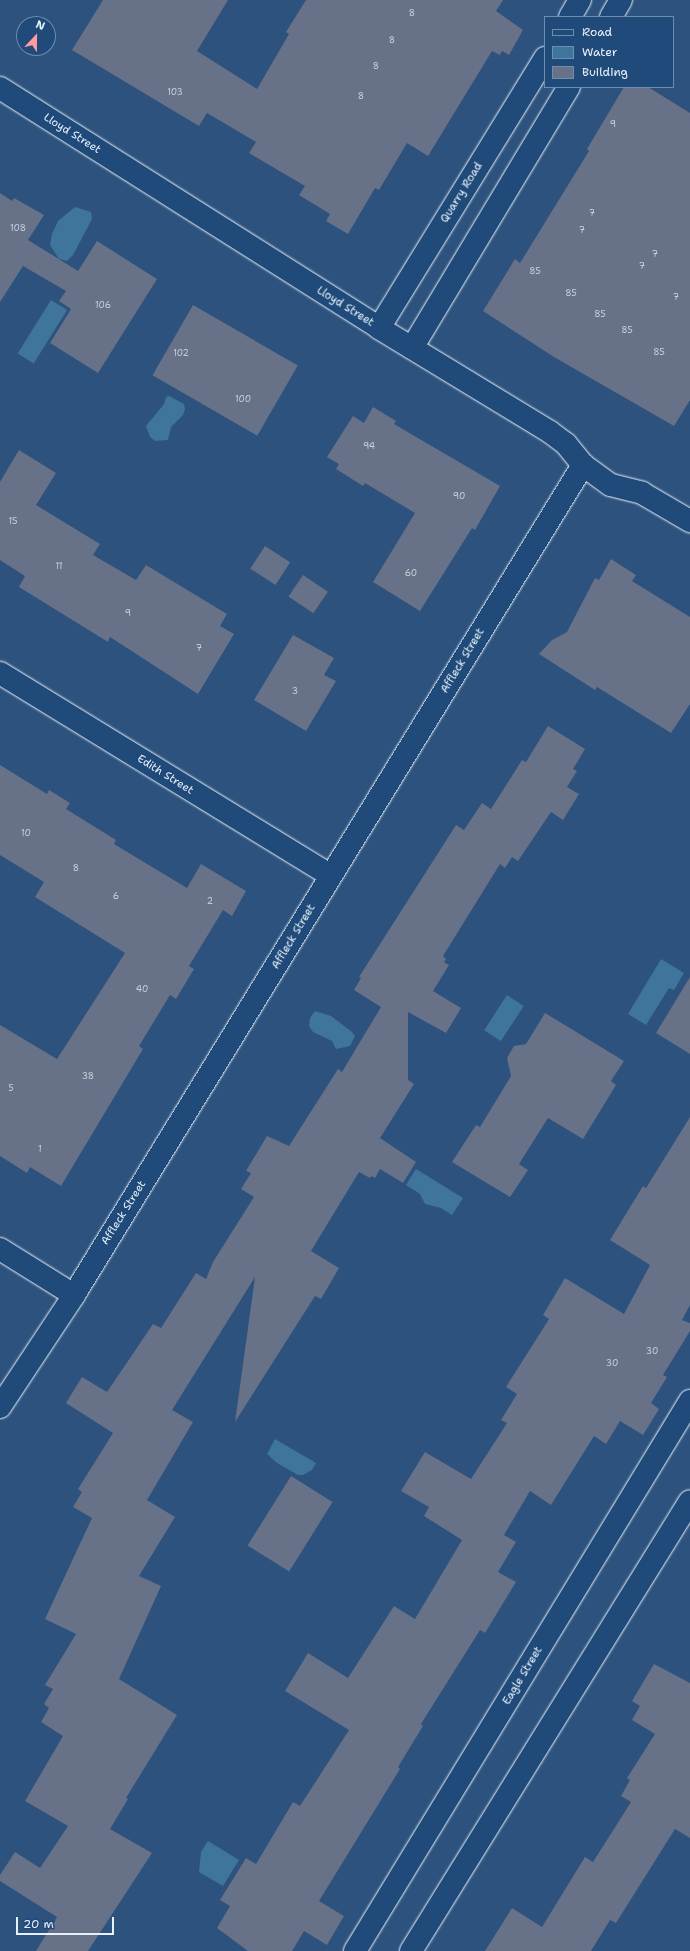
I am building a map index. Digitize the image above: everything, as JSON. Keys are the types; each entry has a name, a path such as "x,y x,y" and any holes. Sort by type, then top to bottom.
{"street":[{"path":"571,16 580,0"},
{"path":"612,16 621,0"},
{"name":"Quarry Road","path":"379,328 544,60"},
{"name":"Lloyd Street","path":"0,88 379,328 550,432 566,444 583,465 611,485 642,493 690,521"},
{"path":"412,348 568,88"},
{"name":"Affleck Street","path":"0,1407 74,1295 583,465"},
{"name":"Edith Street","path":"0,673 331,876"},
{"path":"0,1249 74,1295"},
{"name":"Eagle Street","path":"355,1951 690,1401"},
{"path":"411,1951 690,1502"}],"water":[{"path":"75,207 91,212 92,219 73,255 67,261 59,259 50,245 52,234 58,221"},
{"path":"51,300 67,310 34,363 18,353"},
{"path":"169,396 184,404 185,409 183,415 171,427 168,440 155,441 150,437 146,426 164,404 166,397"},
{"path":"661,959 684,973 674,990 669,988 646,1025 628,1014"},
{"path":"507,995 524,1006 501,1041 484,1030"},
{"path":"315,1011 331,1016 352,1032 355,1036 350,1046 336,1049 332,1041 313,1032 309,1026 310,1018"},
{"path":"416,1169 463,1198 452,1215 441,1208 425,1204 420,1194 406,1185"},
{"path":"275,1439 316,1463 312,1470 303,1475 298,1475 277,1463 267,1454"},
{"path":"208,1841 239,1860 223,1886 199,1872 201,1852"}],"building":[{"path":"103,0 228,0 197,51 257,89 289,34 286,32 306,0 503,0 496,11 523,30 509,55 502,51 500,55 492,51 428,156 407,143 379,190 375,188 348,234 326,221 330,214 299,195 305,186 249,153 256,142 207,113 199,126 72,50"},
{"path":"623,88 650,88 690,113 690,400 674,426 554,357 483,311 515,259 520,263 589,151 587,149"},
{"path":"0,193 12,201 14,198 44,215 28,240 78,271 97,241 157,279 98,373 50,343 71,309 59,301 66,291 23,266 0,302"},
{"path":"193,305 298,366 257,436 152,375"},
{"path":"373,407 396,421 394,424 500,486 475,530 472,528 420,611 373,582 415,513 365,483 363,486 336,469 339,464 327,457 353,416 364,423"},
{"path":"19,450 56,473 36,505 100,544 93,555 136,580 146,565 227,614 220,626 234,634 198,694 110,637 108,642 19,587 25,576 0,560 0,482"},
{"path":"265,546 290,562 275,585 250,569"},
{"path":"611,559 636,575 632,581 690,617 690,704 671,733 597,687 595,690 539,654 552,640 567,632 595,578 599,580"},
{"path":"303,575 328,592 313,613 288,597"},
{"path":"293,635 334,658 324,675 336,681 306,731 254,700"},
{"path":"548,726 585,749 573,769 577,771 567,787 579,794 563,820 551,812 518,861 512,857 505,868 500,864 443,956 446,959 444,962 449,965 433,991 461,1008 446,1033 408,1012 408,1080 414,1084 380,1138 416,1162 403,1183 380,1169 375,1178 371,1176 370,1178 359,1172 311,1251 339,1268 321,1299 315,1296 235,1422 255,1277 172,1410 193,1422 147,1500 175,1517 139,1576 161,1586 119,1679 177,1715 126,1798 128,1799 110,1829 152,1853 88,1951 36,1951 57,1917 0,1881 0,1875 15,1852 40,1868 68,1826 25,1801 63,1736 41,1722 49,1708 44,1704 53,1689 45,1685 76,1634 45,1619 92,1518 73,1507 82,1492 78,1489 113,1433 66,1403 82,1377 107,1392 153,1324 161,1328 196,1273 206,1279 213,1262 254,1197 241,1189 251,1173 246,1171 267,1136 289,1146 338,1069 342,1072 381,1007 354,990 361,978 359,977 456,825 464,830 482,803 491,809 522,760 526,762"},
{"path":"0,765 47,794 49,790 70,803 66,809 116,840 114,844 187,888 201,864 246,891 232,916 223,910 189,966 194,969 176,999 170,995 139,1046 143,1049 61,1186 30,1167 27,1173 0,1156 0,1025 57,1059 125,953 35,897 44,882 0,855"},
{"path":"690,977 690,1054 656,1033"},
{"path":"545,1013 624,1061 611,1081 616,1085 583,1139 548,1118 519,1164 528,1170 510,1197 452,1162 476,1125 480,1127 511,1076 507,1058 514,1046 526,1044"},
{"path":"690,1117 690,1305 682,1320 690,1323 690,1331 663,1375 667,1377 651,1403 659,1409 643,1435 620,1421 606,1444 594,1436 551,1505 530,1491 504,1535 516,1542 498,1572 516,1582 485,1633 480,1630 421,1724 423,1726 398,1767 400,1769 319,1901 344,1916 327,1945 304,1931 292,1951 248,1951 217,1928 230,1906 220,1900 246,1858 256,1864 293,1802 300,1806 349,1730 285,1691 308,1653 348,1678 394,1606 415,1619 462,1540 424,1516 429,1507 401,1491 425,1452 471,1479 507,1423 501,1420 517,1394 506,1387 549,1319 543,1315 565,1278 624,1314 650,1265 610,1240 643,1186 646,1188"},
{"path":"291,1476 333,1502 289,1572 248,1546"},
{"path":"654,1664 690,1683 690,1838 675,1829 616,1923 610,1920 591,1951 485,1951 512,1908 542,1927 585,1857 593,1862 631,1802 621,1796 630,1780 627,1778 655,1734 632,1720 640,1706 632,1701"}]}
